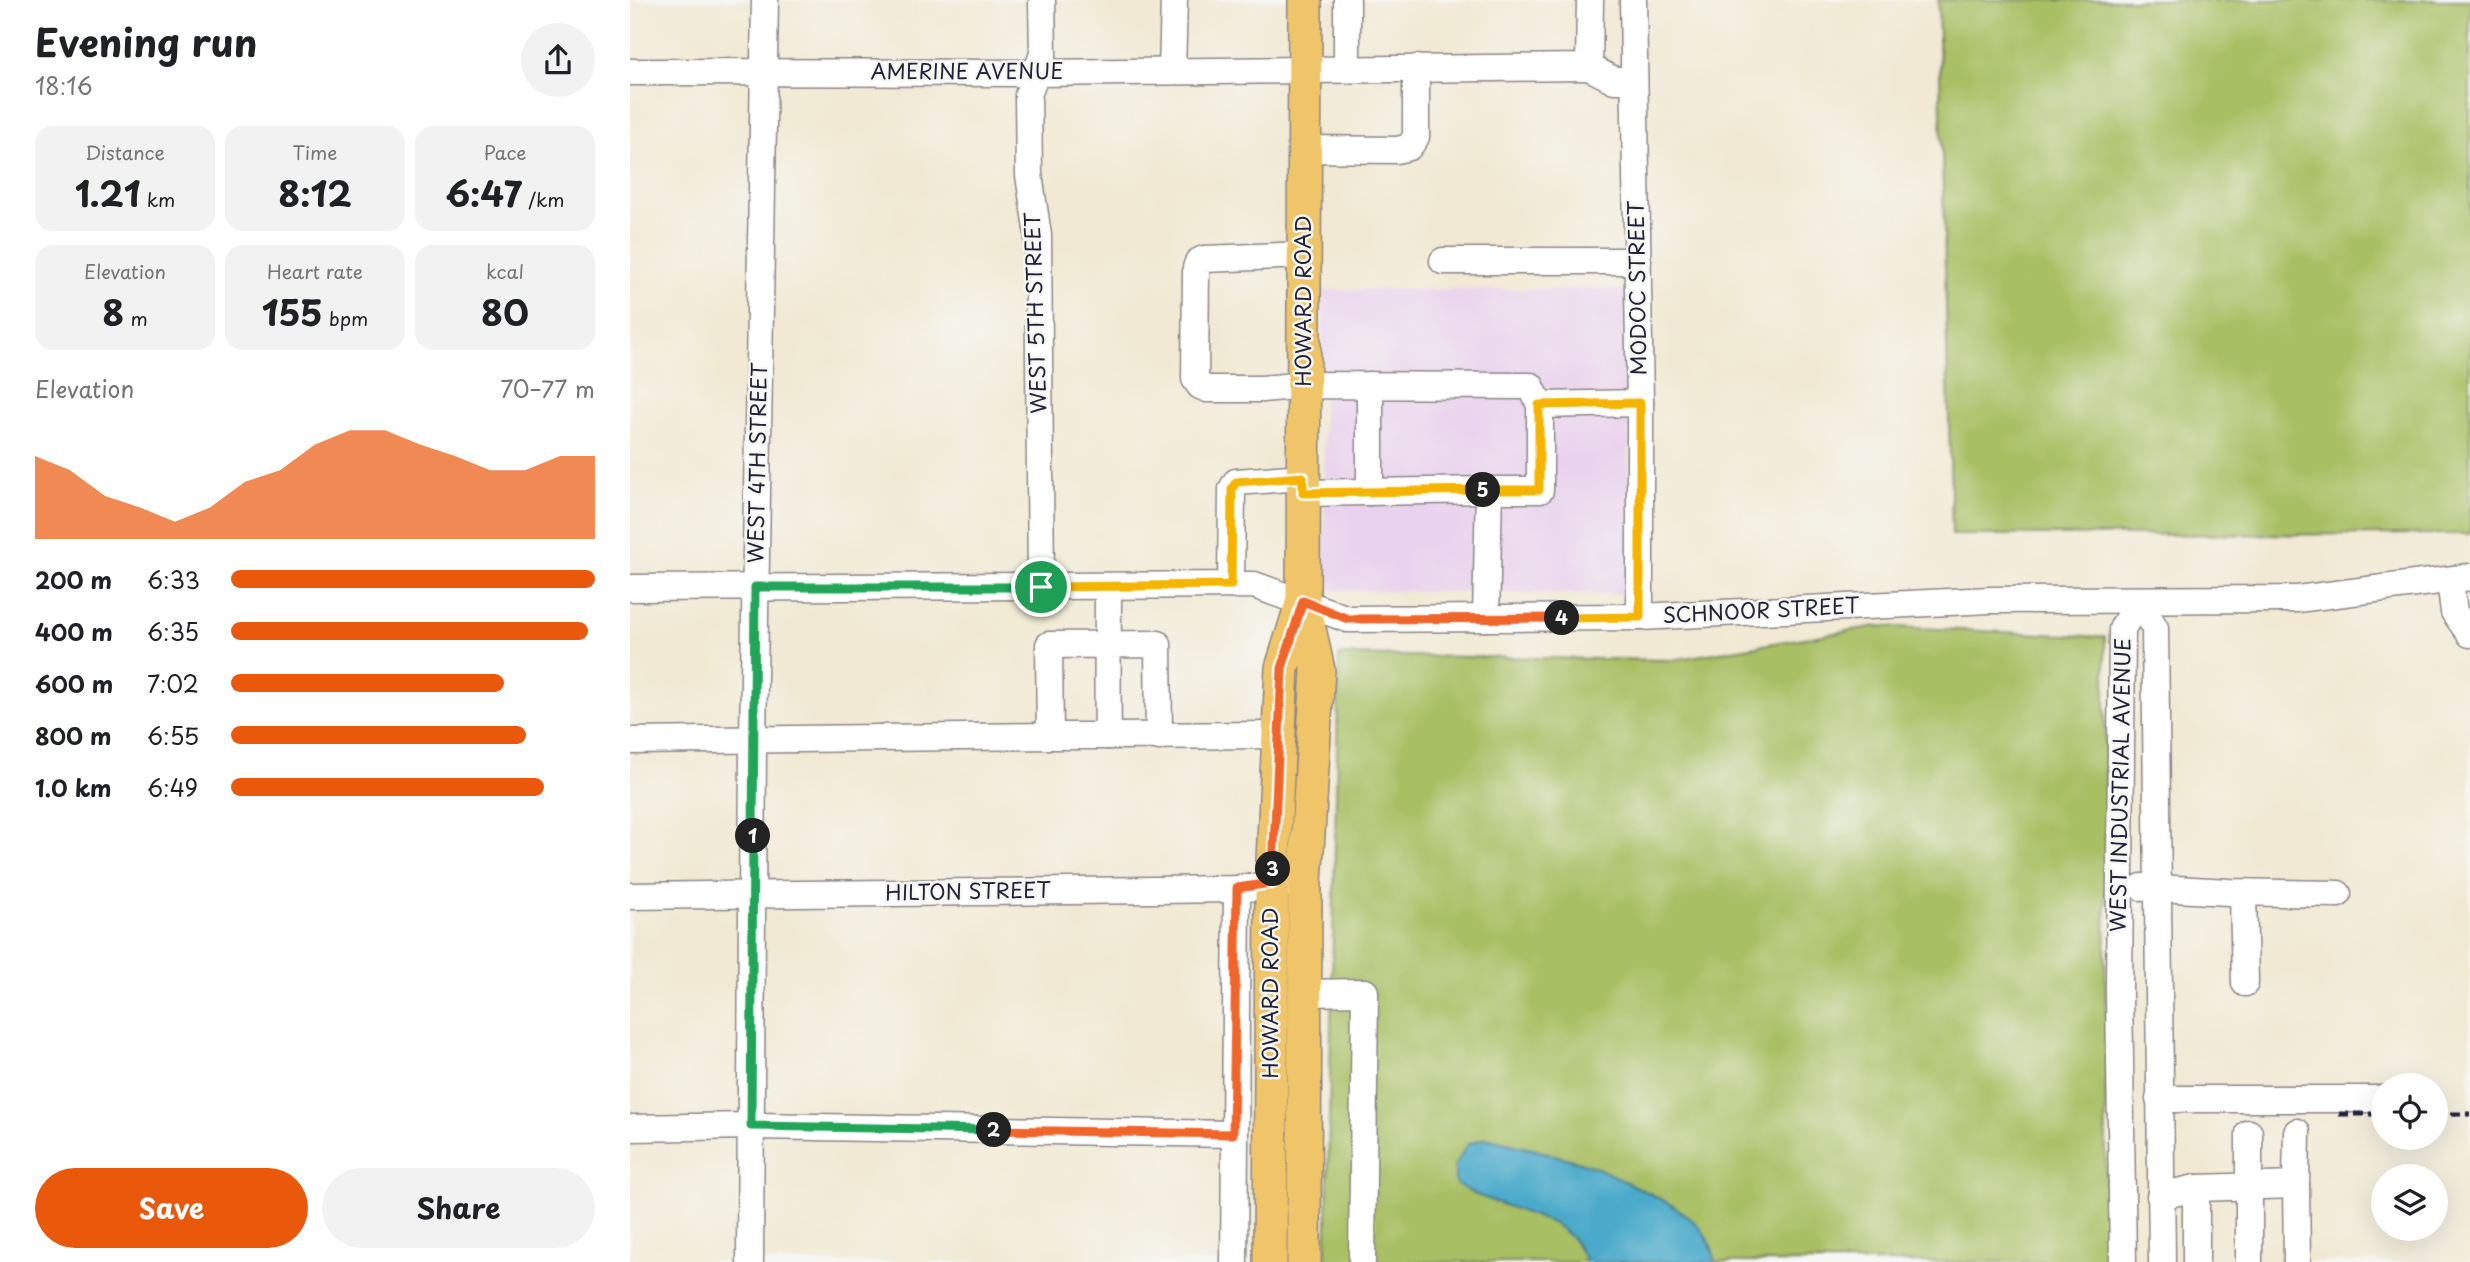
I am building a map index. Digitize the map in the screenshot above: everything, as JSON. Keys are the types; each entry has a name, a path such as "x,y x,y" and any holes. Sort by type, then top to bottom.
{"main road":[{"name":"HOWARD ROAD","path":"1304,1262 1306,883 1318,670 1303,601 1306,0"},
{"name":"HOWARD ROAD","path":"1270,1262 1272,883 1282,668 1303,601"},
{"path":"1270,1170 1286,1215 1286,1251 1289,1262"}],"street":[{"name":"WEST 4TH STREET","path":"750,1262 753,740 765,0"},
{"name":"WEST 5TH STREET","path":"1041,587 1038,235 1029,175 1028,95 1043,54 1042,0"},
{"path":"1172,71 1174,0"},
{"path":"1347,0 1347,69"},
{"path":"1590,0 1589,67 1614,80 1634,80"},
{"name":"MODOC STREET","path":"1633,0 1640,403 1640,617"},
{"name":"AMERINE AVENUE","path":"630,72 1036,72 1589,67"},
{"path":"1305,149 1397,150 1409,147 1416,137 1416,68"},
{"path":"1231,585 1232,489 1236,482 1370,492 1539,490 1539,405 1531,386 1304,385 1262,389 1207,389 1200,386 1195,379 1195,268 1198,262 1204,259 1304,255"},
{"path":"1443,261 1638,261"},
{"path":"1370,385 1370,492"},
{"path":"1539,405 1640,403"},
{"path":"1486,618 1489,490"},
{"path":"2460,579 2454,612 2470,634"},
{"name":"SCHNOOR STREET","path":"630,587 1254,585 1348,619 1640,617 1990,600 2297,599 2460,579"},
{"path":"1108,586 1108,736"},
{"name":"WEST INDUSTRIAL AVENUE","path":"2123,1262 2119,992 2122,629 2138,601 2155,628 2162,1262"},
{"path":"1050,736 1049,645 1158,644 1159,737"},
{"path":"630,741 1279,735"},
{"name":"HILTON STREET","path":"630,896 1237,888 1272,883 1306,883"},
{"path":"2120,885 2243,893 2338,894"},
{"path":"1234,1262 1237,888"},
{"path":"2243,893 2245,983"},
{"path":"1304,993 1365,992 1362,1262"},
{"path":"2159,1099 2371,1099"},
{"path":"630,1128 751,1126 1233,1134"},
{"path":"2297,1132 2297,1262"},
{"path":"2249,1133 2249,1262"},
{"path":"2160,1196 2196,1188 2296,1185"},
{"path":"2196,1188 2196,1262"}],"shaded area":[{"path":"1629,289 1628,594 1325,590 1322,290"}],"green space":[{"path":"1938,0 2470,0 2470,534 1952,535"},
{"path":"1877,626 2105,637 2106,1262 1326,1262 1339,655 1672,660"}],"water":[{"path":"1485,1138 1594,1167 1656,1196 1695,1222 1711,1247 1715,1262 1587,1262 1572,1238 1555,1224 1474,1194 1455,1183 1455,1165 1468,1144"}],"railway":[{"path":"2339,1114 2371,1114"},
{"path":"2448,1114 2470,1114"}],"route":[{"path":"1640,403 1640,617 1348,619 1303,601 1282,668 1272,883 1237,888 1233,1134 751,1126 755,587 1041,587 1231,585 1232,489 1236,482 1303,477 1303,493 1539,490 1539,405 1640,403"}]}
